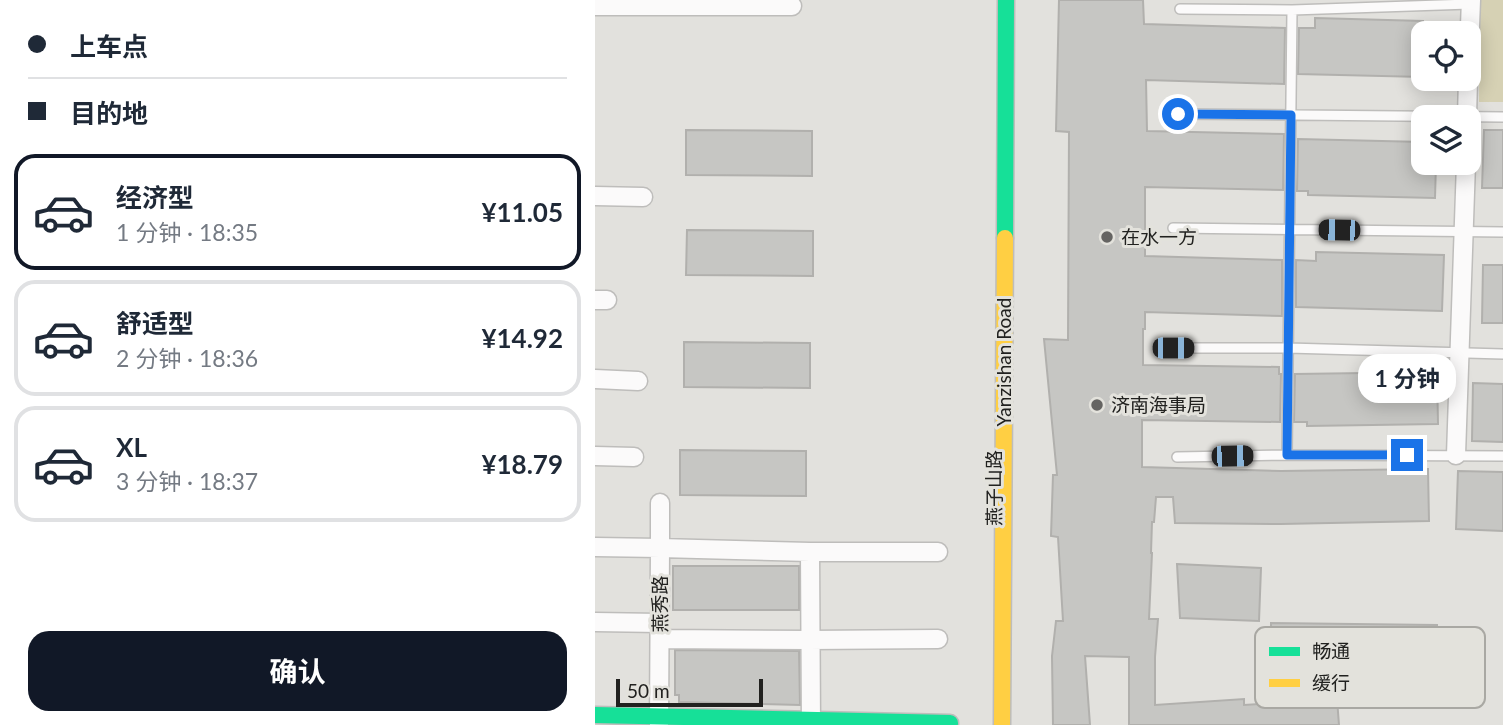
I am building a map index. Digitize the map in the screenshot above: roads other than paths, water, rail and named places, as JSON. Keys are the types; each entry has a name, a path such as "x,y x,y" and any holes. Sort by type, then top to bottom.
{"street":[{"name":"燕子山路","path":"993,725 996,0"},
{"name":"Yanzishan Road","path":"1002,725 1006,0"},
{"path":"1470,21 1471,2"},
{"path":"595,6 670,3 792,6"},
{"path":"1456,455 1465,175"},
{"path":"595,196 643,197"},
{"path":"595,379 638,381"},
{"path":"595,456 634,457"},
{"path":"660,503 660,548 938,552"},
{"name":"燕秀路","path":"595,547 660,548 659,721"},
{"path":"810,552 811,722"},
{"path":"595,622 660,631 809,640 938,639"},
{"path":"595,715 659,721 950,723"}],"lane":[{"path":"1180,9 1292,10 1471,2"},
{"path":"1287,455 1292,10"},
{"path":"1178,114 1411,116"},
{"path":"1481,116 1503,117"},
{"path":"1173,228 1503,232"},
{"path":"1173,348 1503,354"},
{"path":"1177,457 1503,456"}],"place":[{"name":"在水一方","path":"1107,237"},
{"name":"济南海事局","path":"1097,405"}]}
